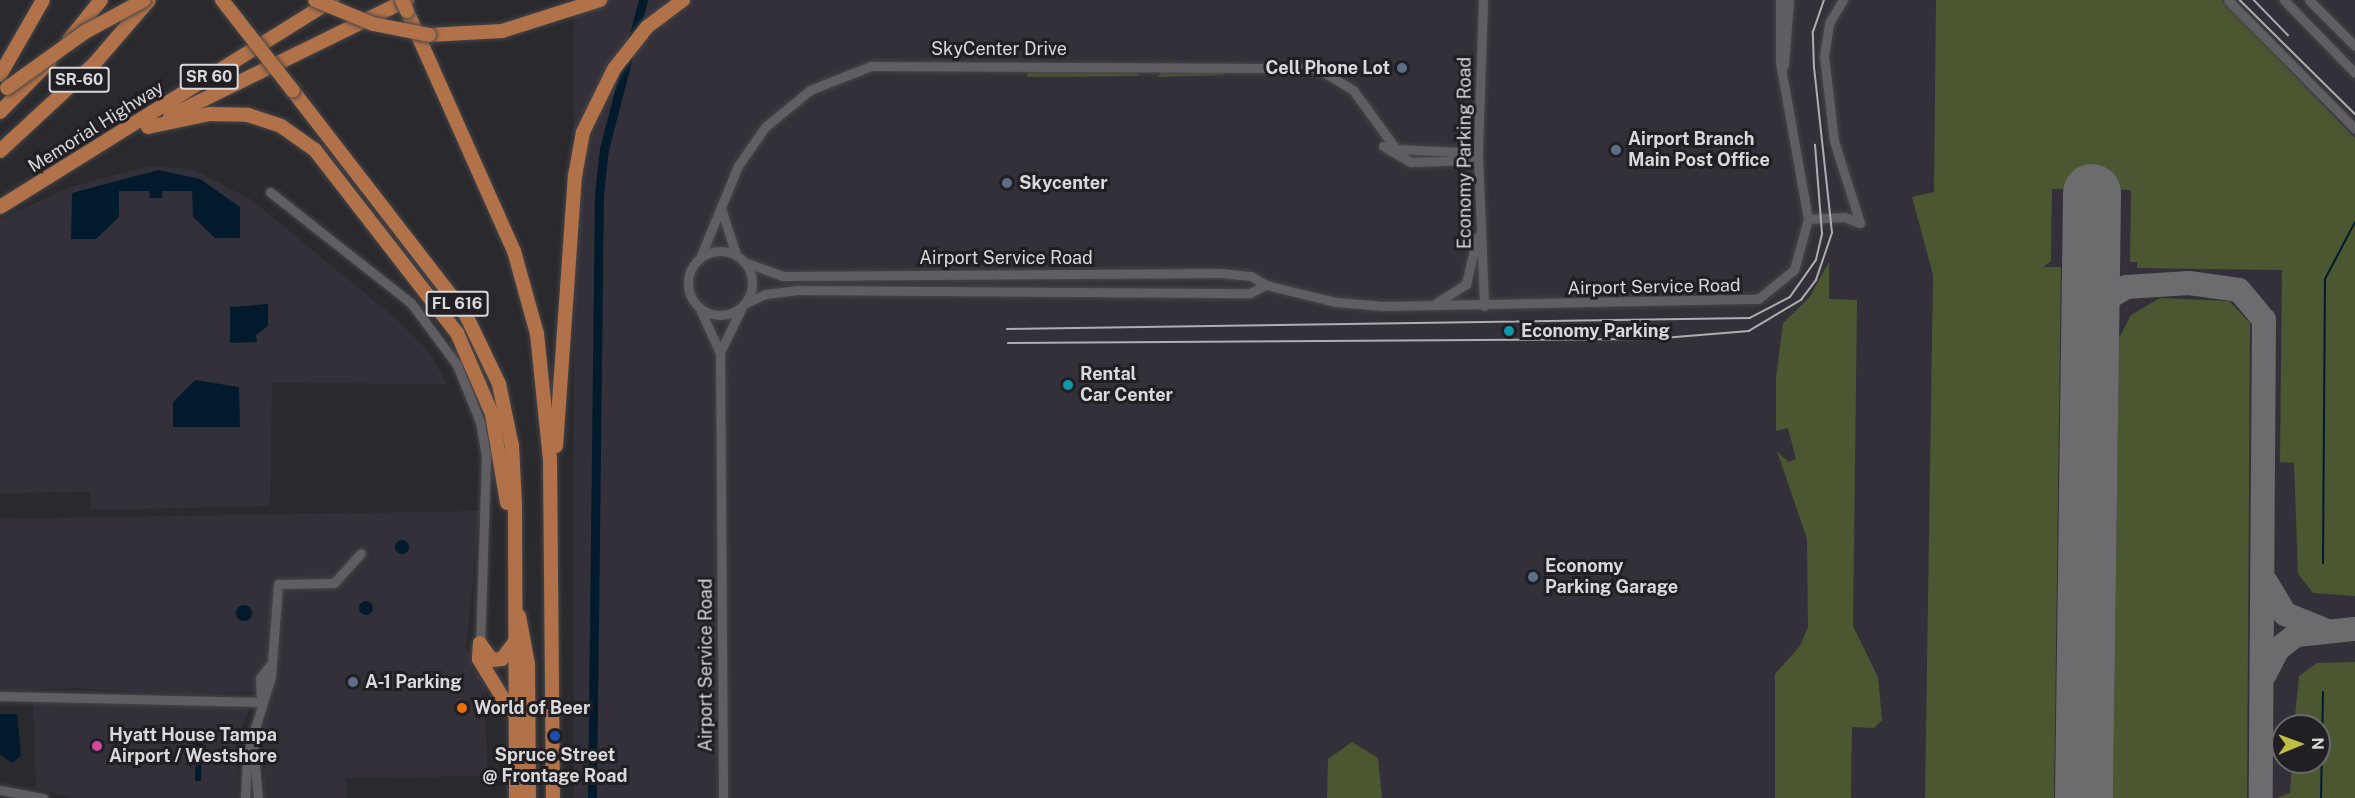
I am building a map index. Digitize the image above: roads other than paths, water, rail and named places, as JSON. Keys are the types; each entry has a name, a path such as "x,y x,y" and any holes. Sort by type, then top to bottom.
{"highway":[{"path":"0,75 43,0"},
{"path":"0,112 102,0"},
{"path":"0,92 85,32 144,0"},
{"name":"Memorial Highway","path":"0,151 88,70 149,0"},
{"name":"FL 616","path":"222,0 434,270 487,358 512,446 516,798"},
{"path":"315,0 373,24 452,35 531,25 600,0"},
{"name":"Memorial Highway","path":"0,207 87,156 332,0"},
{"path":"551,520 580,148 595,100 614,69 647,27 683,0"},
{"path":"87,156 405,4 481,168 528,296 544,388 551,520 553,798"},
{"path":"148,127 209,114 248,115 281,126 315,150 433,297 476,369 501,453 513,560"},
{"path":"513,587 528,664 529,798"},
{"path":"480,643 492,660 502,659 514,643"},
{"path":"480,643 479,659 503,690 514,720"}],"street":[{"name":"Economy Parking Road","path":"1483,0 1474,160 1484,306"},
{"name":"Airport Service Road","path":"747,263 783,276 1221,273 1251,276 1266,285 1336,302 1426,306 1758,300 1794,270 1808,219 1782,76 1780,0"},
{"path":"1782,76 1789,0"},
{"path":"1808,219 1844,217 1860,223 1834,141 1824,56 1829,23 1843,0"},
{"path":"2228,0 2355,129"},
{"path":"2284,0 2355,73"},
{"path":"2309,0 2355,46"},
{"name":"SkyCenter Drive","path":"700,258 722,211 738,166 770,122 810,90 864,68 1317,68 1343,81 1393,154 1417,162 1474,160"},
{"path":"270,192 411,303 467,385 486,457 480,643"},
{"path":"722,211 736,255"},
{"path":"1426,306 1456,295 1466,284 1478,220"},
{"path":"720,251 736,255 747,263 752,285 745,305 718,315 699,307 688,288 700,258 720,251"},
{"name":"Airport Service Road","path":"720,353 745,305 796,290 1250,293 1266,285"},
{"name":"Airport Service Road","path":"699,307 720,353 723,798"},
{"path":"258,798 253,745 261,702 261,673 270,665 278,585 334,583 362,553"},
{"path":"0,696 261,702"},
{"path":"245,798 247,755 253,745"},
{"path":"0,790 43,798"}],"water":[{"path":"158,170 200,179 240,207 240,238 215,238 193,217 192,191 162,191 162,198 150,198 149,191 119,191 119,217 96,239 71,239 72,193"},
{"path":"268,304 268,326 256,335 257,342 230,343 230,307"},
{"path":"195,380 239,387 240,427 173,427 173,402"},
{"path":"399,540 405,540 409,547 405,554 399,554 395,550 395,544"},
{"path":"366,601 371,603 373,608 371,613 366,615 361,613 359,608 361,603"},
{"path":"244,605 250,607 252,613 250,619 244,621 238,619 236,613 238,607"},
{"path":"0,714 17,714 21,756 12,763 0,754"},
{"path":"196,741 202,741 201,781 195,781"}],"waterway":[{"path":"632,41 643,0"},
{"path":"592,798 599,194 604,149 628,57"},
{"path":"2323,563 2325,279 2355,222"},
{"path":"2321,798 2323,692"}],"tram line":[{"path":"1008,343 1651,339 1749,331 1801,300 1816,280 1832,233 1814,68 1813,32 1824,0"},
{"path":"2240,0 2355,114"},
{"path":"2254,0 2288,35"},
{"path":"1007,329 1750,318 1790,297 1816,260 1822,234 1815,145"}],"place":[{"name":"Cell Phone Lot","path":"1402,68"},
{"name":"Airport Branch Main Post Office","path":"1616,150"},
{"name":"Skycenter","path":"1007,183"},
{"name":"Economy Parking","path":"1509,331"},
{"name":"Rental Car Center","path":"1068,385"},
{"name":"Economy Parking Garage","path":"1533,577"},
{"name":"A-1 Parking","path":"353,682"},
{"name":"World of Beer","path":"462,708"},
{"name":"Spruce Street @ Frontage Road","path":"555,736"},
{"name":"Hyatt House Tampa Airport / Westshore","path":"97,746"}]}
